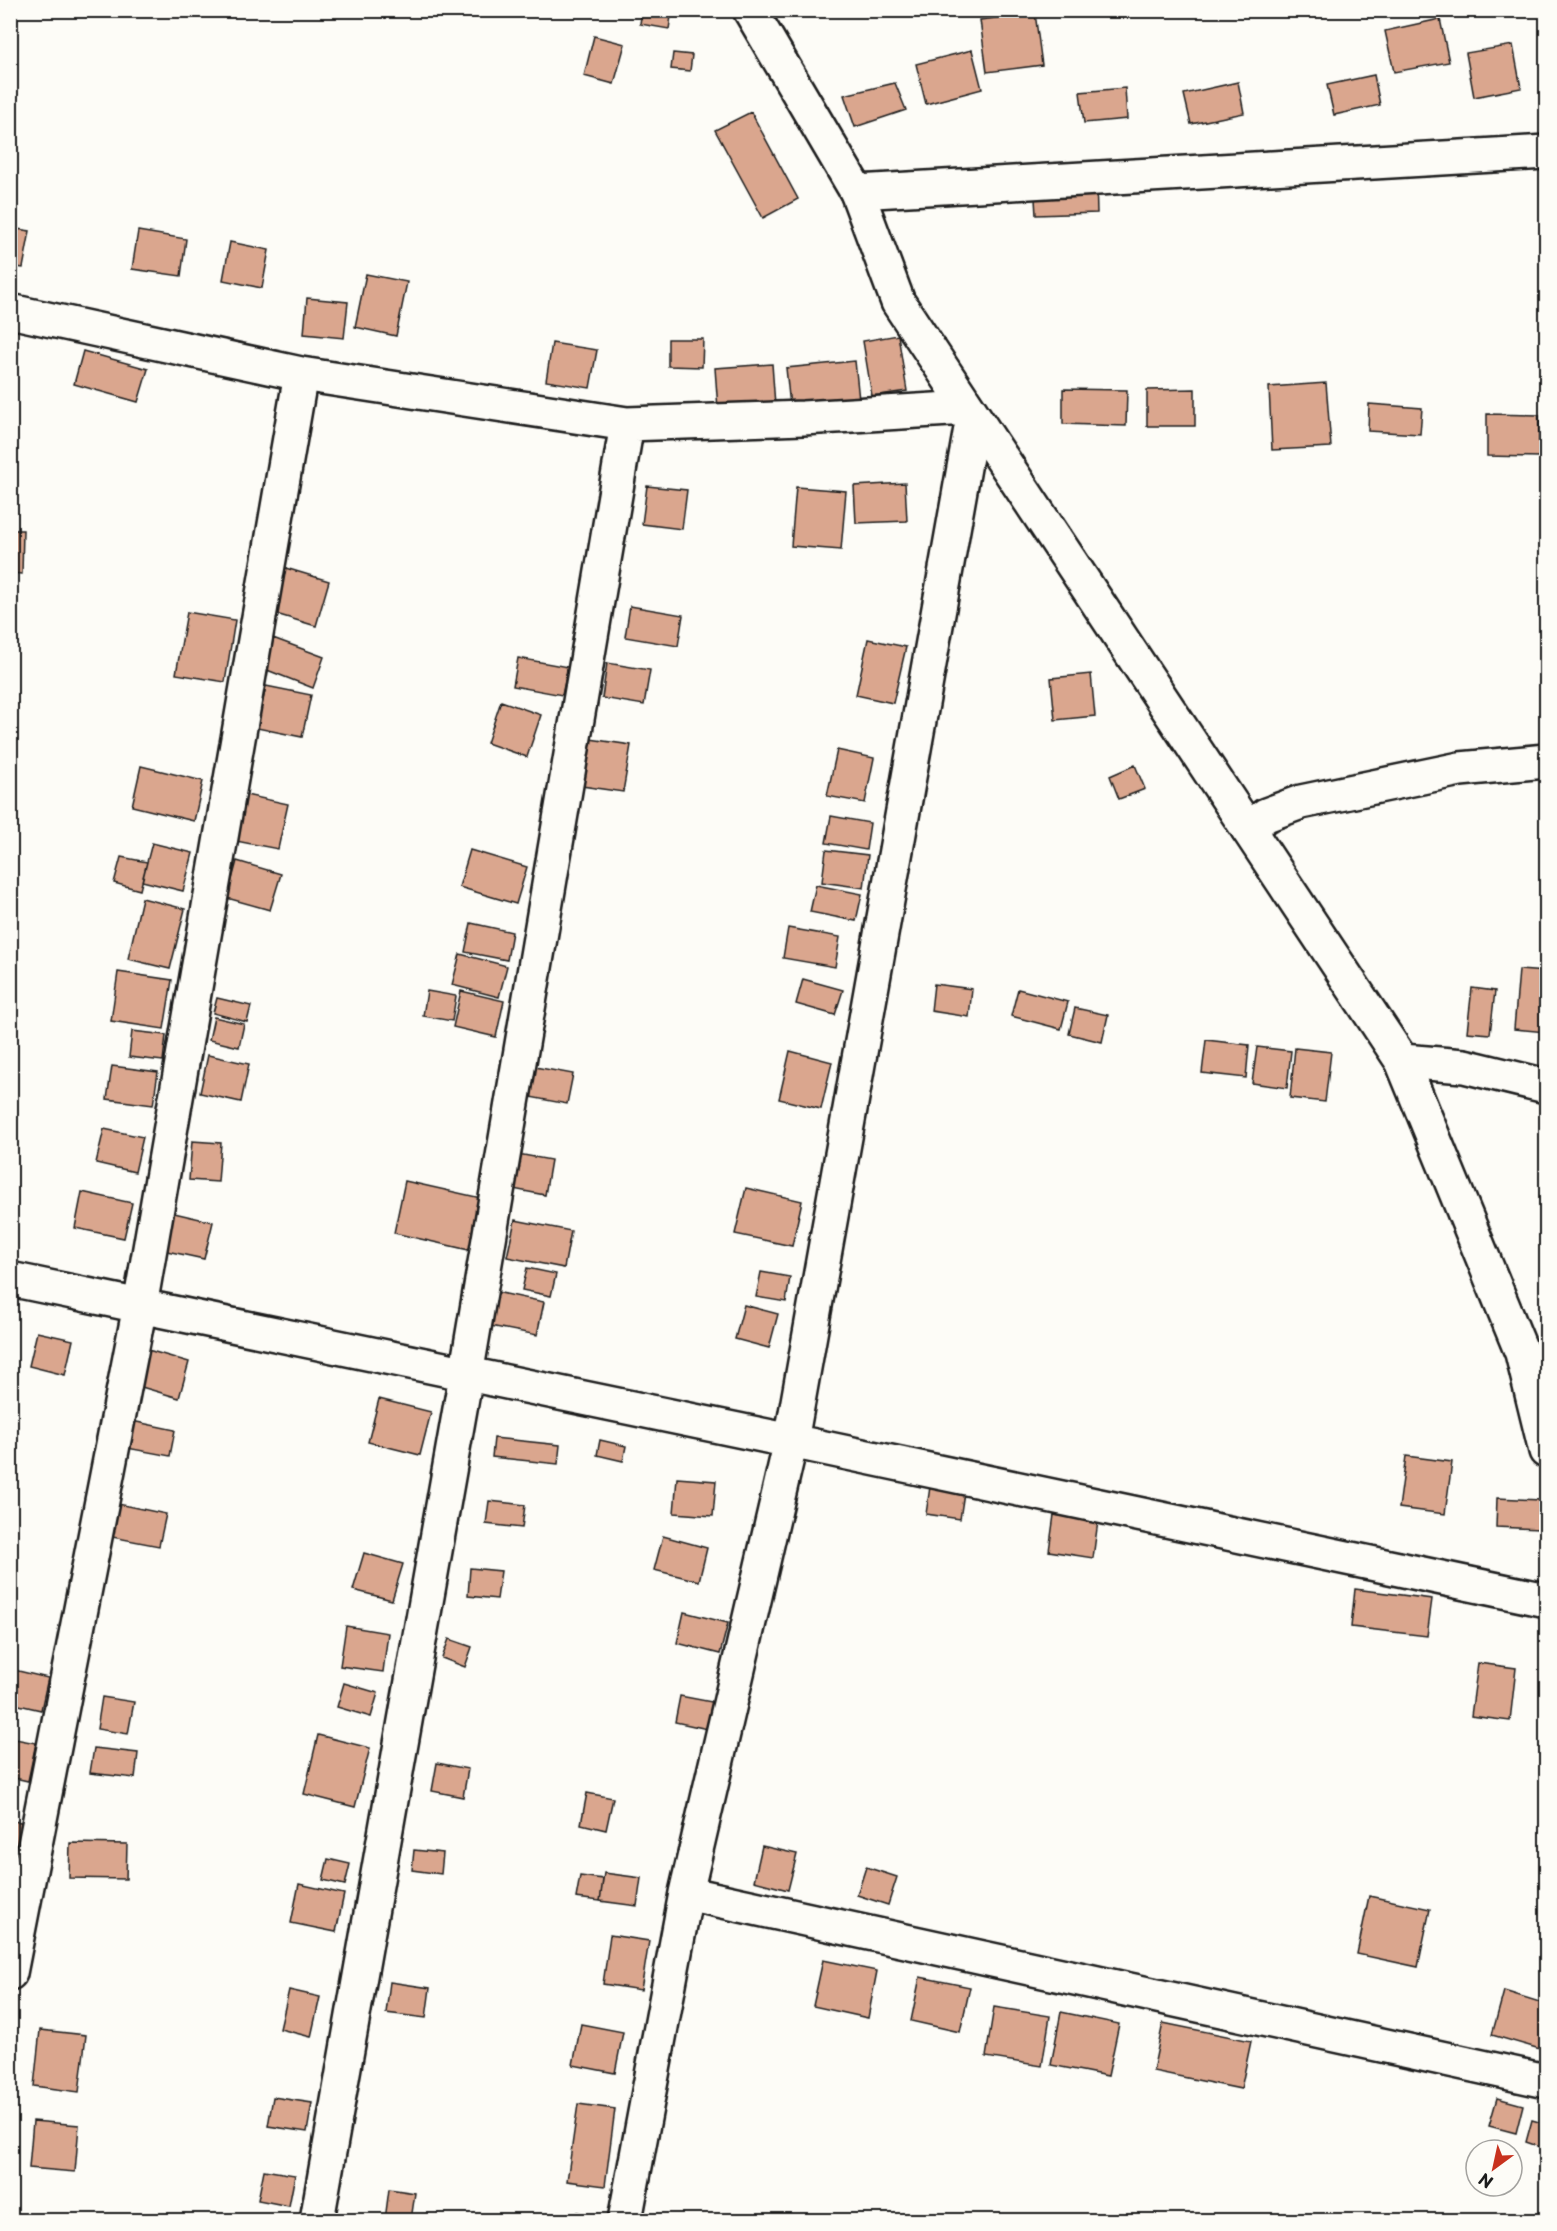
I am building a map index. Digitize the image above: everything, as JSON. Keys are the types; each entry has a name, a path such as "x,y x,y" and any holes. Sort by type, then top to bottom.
{"street":[{"path":"750,10 857,192 898,302 1402,1061 1522,1353 1546,1451"},
{"path":"857,192 1546,152"},
{"path":"10,311 301,374 627,424 970,412"},
{"path":"10,1972 140,1306 301,374"},
{"path":"625,2220 686,1893 791,1441 970,412"},
{"path":"317,2220 466,1375 627,424"},
{"path":"1248,829 1266,815 1301,802 1460,769 1546,761"},
{"path":"1402,1061 1464,1066 1546,1086"},
{"path":"10,1280 1546,1600"},
{"path":"686,1893 1546,2081"}],"building":[{"path":"642,10 672,10 669,29 640,24"},
{"path":"1035,13 1042,65 987,72 980,20"},
{"path":"1440,19 1449,62 1394,72 1385,31"},
{"path":"594,36 625,44 614,84 584,76"},
{"path":"1513,45 1521,88 1474,97 1466,53"},
{"path":"972,50 982,89 926,104 916,64"},
{"path":"673,53 692,55 690,71 671,69"},
{"path":"1374,75 1380,105 1334,115 1327,85"},
{"path":"1238,82 1244,113 1191,124 1184,94"},
{"path":"895,83 906,110 855,127 844,95"},
{"path":"1125,88 1127,119 1084,123 1080,92"},
{"path":"751,112 798,199 763,218 715,130"},
{"path":"1096,179 1097,213 1036,215 1034,182"},
{"path":"10,228 30,231 23,268 10,266"},
{"path":"138,231 186,239 181,276 132,269"},
{"path":"230,242 269,250 262,288 223,280"},
{"path":"366,274 407,282 396,336 355,327"},
{"path":"307,298 348,302 344,338 304,334"},
{"path":"898,335 907,391 872,396 863,341"},
{"path":"668,339 703,339 702,367 668,366"},
{"path":"552,343 597,350 590,388 546,381"},
{"path":"83,351 148,369 138,402 74,384"},
{"path":"855,361 859,400 790,406 786,368"},
{"path":"772,364 775,405 718,409 715,368"},
{"path":"1326,383 1331,447 1272,450 1269,387"},
{"path":"1063,389 1127,390 1126,426 1063,424"},
{"path":"1195,389 1195,426 1147,426 1147,390"},
{"path":"1369,404 1422,408 1420,434 1368,431"},
{"path":"1487,414 1539,415 1539,457 1487,456"},
{"path":"905,483 907,521 856,523 854,486"},
{"path":"647,486 687,490 682,529 642,524"},
{"path":"796,487 846,491 841,550 791,546"},
{"path":"10,530 23,530 22,574 10,573"},
{"path":"279,566 329,581 316,626 266,611"},
{"path":"630,606 683,615 678,646 625,637"},
{"path":"187,612 235,620 225,682 176,674"},
{"path":"273,638 324,657 313,688 262,668"},
{"path":"868,639 906,647 893,703 856,695"},
{"path":"518,658 568,667 562,695 513,686"},
{"path":"607,663 650,670 644,705 602,698"},
{"path":"1091,674 1095,716 1055,720 1051,678"},
{"path":"266,686 311,695 302,737 257,728"},
{"path":"501,701 541,715 527,757 487,743"},
{"path":"590,739 631,745 623,792 582,786"},
{"path":"837,750 874,758 865,803 827,796"},
{"path":"1135,765 1145,789 1119,799 1110,776"},
{"path":"141,766 203,781 194,821 132,806"},
{"path":"246,795 288,804 278,849 236,841"},
{"path":"831,816 870,823 866,850 826,843"},
{"path":"152,843 193,853 183,891 142,881"},
{"path":"470,850 527,867 516,904 459,887"},
{"path":"826,850 868,855 864,888 822,882"},
{"path":"121,857 147,862 140,890 114,883"},
{"path":"237,861 281,874 270,910 227,898"},
{"path":"816,885 862,894 856,921 810,912"},
{"path":"142,898 185,909 170,969 128,959"},
{"path":"471,923 512,932 507,960 465,952"},
{"path":"788,928 840,937 835,967 783,958"},
{"path":"460,954 507,966 499,997 452,985"},
{"path":"1519,970 1546,972 1546,1032 1514,1029"},
{"path":"118,972 172,980 164,1029 111,1021"},
{"path":"803,979 843,990 835,1015 796,1004"},
{"path":"934,984 972,989 969,1017 931,1011"},
{"path":"1472,988 1495,991 1490,1034 1467,1032"},
{"path":"1018,989 1068,1002 1061,1029 1011,1016"},
{"path":"427,991 456,996 452,1021 423,1016"},
{"path":"461,991 504,1001 496,1037 453,1027"},
{"path":"217,998 251,1006 247,1022 213,1013"},
{"path":"1075,1008 1108,1015 1102,1042 1069,1034"},
{"path":"214,1017 244,1024 239,1047 209,1040"},
{"path":"132,1031 166,1035 163,1061 129,1057"},
{"path":"1206,1040 1249,1045 1246,1078 1202,1073"},
{"path":"1257,1047 1291,1051 1287,1088 1252,1083"},
{"path":"1295,1048 1331,1052 1325,1102 1290,1098"},
{"path":"790,1051 832,1062 821,1109 779,1099"},
{"path":"208,1055 249,1064 241,1102 200,1093"},
{"path":"112,1066 158,1072 153,1105 107,1099"},
{"path":"535,1067 573,1074 567,1104 530,1097"},
{"path":"104,1129 143,1137 135,1172 96,1163"},
{"path":"192,1141 221,1143 218,1182 189,1180"},
{"path":"518,1154 551,1160 545,1195 513,1189"},
{"path":"405,1181 481,1198 469,1250 394,1233"},
{"path":"746,1188 802,1201 792,1246 735,1234"},
{"path":"82,1192 132,1203 124,1238 75,1228"},
{"path":"170,1212 213,1222 204,1259 162,1250"},
{"path":"515,1220 571,1231 564,1268 507,1257"},
{"path":"527,1268 556,1274 551,1296 522,1290"},
{"path":"761,1272 790,1277 786,1302 756,1297"},
{"path":"496,1292 544,1302 537,1335 490,1326"},
{"path":"744,1305 778,1314 769,1348 735,1339"},
{"path":"37,1332 73,1340 65,1375 29,1366"},
{"path":"148,1350 189,1362 179,1398 138,1386"},
{"path":"379,1399 431,1412 420,1455 368,1442"},
{"path":"132,1421 175,1430 170,1456 127,1448"},
{"path":"494,1438 560,1445 558,1464 492,1457"},
{"path":"600,1440 626,1446 623,1461 597,1455"},
{"path":"1406,1456 1452,1462 1445,1514 1399,1508"},
{"path":"677,1478 716,1481 713,1516 674,1513"},
{"path":"931,1480 965,1486 960,1519 926,1514"},
{"path":"1497,1498 1541,1500 1540,1529 1496,1527"},
{"path":"489,1501 525,1505 522,1528 486,1524"},
{"path":"118,1504 166,1514 159,1546 112,1537"},
{"path":"1054,1515 1098,1521 1093,1558 1049,1551"},
{"path":"663,1536 707,1548 699,1581 654,1570"},
{"path":"364,1553 403,1564 392,1600 353,1590"},
{"path":"470,1568 501,1571 497,1599 468,1596"},
{"path":"1355,1589 1432,1599 1427,1636 1351,1627"},
{"path":"684,1612 728,1623 720,1654 677,1643"},
{"path":"346,1626 388,1633 383,1672 340,1666"},
{"path":"449,1639 472,1647 465,1667 442,1658"},
{"path":"1478,1663 1516,1668 1510,1721 1471,1716"},
{"path":"10,1669 48,1678 41,1710 10,1703"},
{"path":"344,1683 378,1693 371,1717 337,1707"},
{"path":"680,1696 712,1702 708,1729 675,1722"},
{"path":"102,1697 134,1702 128,1734 97,1729"},
{"path":"318,1735 370,1748 355,1807 304,1794"},
{"path":"10,1738 36,1743 28,1781 10,1777"},
{"path":"94,1748 138,1753 135,1778 90,1773"},
{"path":"437,1763 468,1769 463,1797 432,1791"},
{"path":"587,1793 613,1798 606,1830 581,1824"},
{"path":"10,1821 21,1822 16,1855 10,1855"},
{"path":"70,1843 127,1844 126,1879 69,1878"},
{"path":"762,1846 797,1854 788,1890 754,1881"},
{"path":"414,1850 443,1853 441,1874 412,1870"},
{"path":"328,1859 350,1864 345,1885 323,1880"},
{"path":"866,1867 897,1877 888,1905 857,1895"},
{"path":"604,1873 641,1878 637,1906 600,1901"},
{"path":"580,1876 603,1879 600,1901 576,1898"},
{"path":"299,1884 344,1894 336,1932 291,1923"},
{"path":"1369,1896 1430,1909 1418,1967 1357,1954"},
{"path":"610,1935 649,1941 641,1990 603,1984"},
{"path":"823,1960 877,1971 868,2018 813,2006"},
{"path":"920,1977 970,1987 960,2032 911,2021"},
{"path":"390,1982 430,1988 426,2018 386,2013"},
{"path":"289,1990 320,1997 311,2037 280,2029"},
{"path":"1504,1991 1546,2004 1546,2028 1540,2049 1492,2035"},
{"path":"994,2007 1050,2016 1042,2066 986,2057"},
{"path":"1061,2012 1119,2024 1108,2076 1051,2065"},
{"path":"1163,2023 1251,2041 1241,2089 1153,2071"},
{"path":"581,2024 623,2032 615,2073 573,2065"},
{"path":"40,2030 86,2035 79,2092 34,2086"},
{"path":"273,2097 312,2103 307,2132 268,2126"},
{"path":"1497,2098 1523,2105 1516,2133 1489,2126"},
{"path":"578,2104 615,2109 605,2186 567,2181"},
{"path":"1532,2120 1546,2124 1546,2149 1526,2142"},
{"path":"33,2121 79,2125 75,2172 29,2168"},
{"path":"264,2170 295,2175 289,2206 258,2200"},
{"path":"389,2189 415,2193 411,2220 385,2220"},
{"path":"577,2212 606,2218 605,2220 575,2220"}]}
